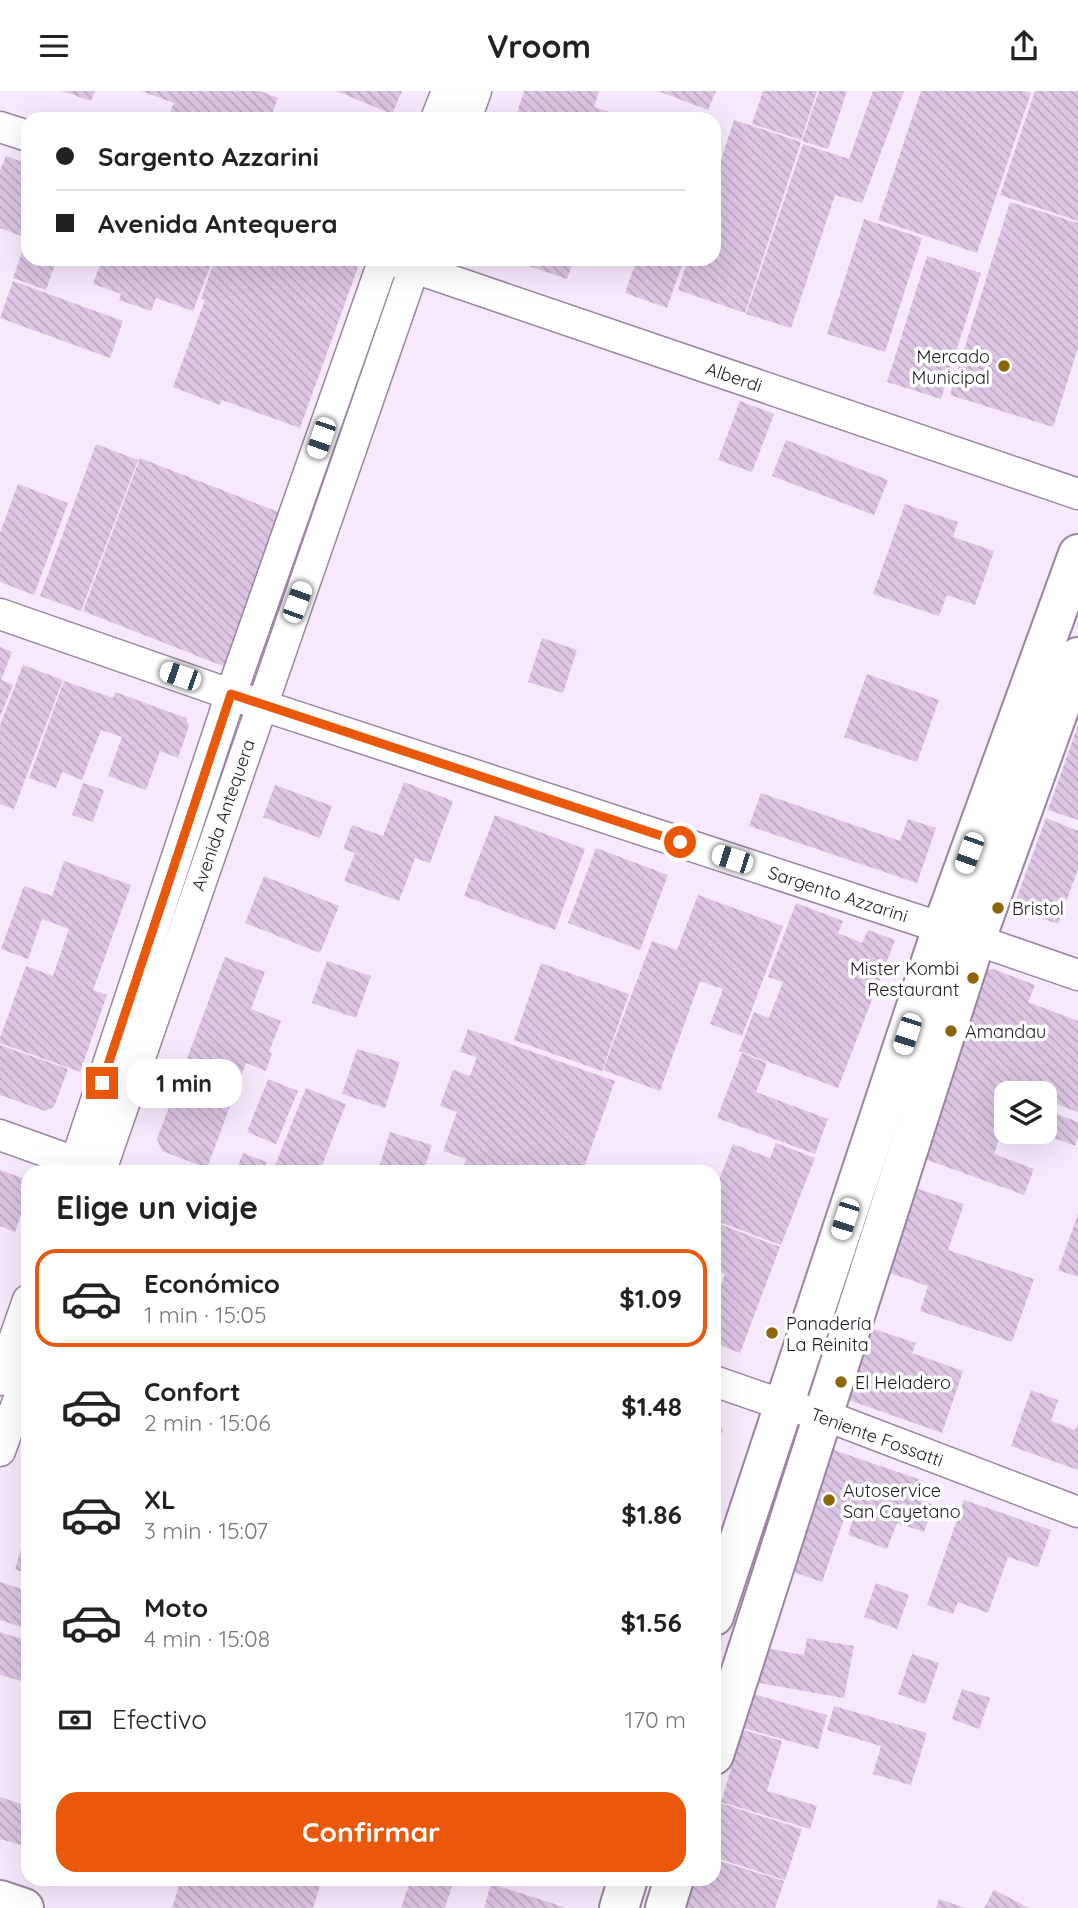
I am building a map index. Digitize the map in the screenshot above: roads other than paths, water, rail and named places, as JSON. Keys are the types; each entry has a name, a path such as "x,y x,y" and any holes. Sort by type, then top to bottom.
{"main road":[{"path":"721,1733 824,1415 959,934 1078,554"},
{"path":"721,1595 783,1405 959,934 1078,657"},
{"path":"619,1908 626,1886"},
{"path":"665,1908 672,1886"},
{"path":"0,1900 24,1908"}],"street":[{"path":"439,112 447,91"},
{"path":"468,112 476,91"},
{"path":"0,127 21,134"},
{"name":"Avenida Antequera","path":"92,1165 231,694 382,266"},
{"name":"Avenida Antequera","path":"93,1165 261,705 406,266"},
{"name":"Alberdi","path":"419,266 1078,494"},
{"name":"Sargento Azzarini","path":"0,614 261,705 1078,975"},
{"path":"0,1135 78,1165"},
{"path":"0,1380 21,1320"},
{"name":"Teniente Fossatti","path":"721,1383 783,1405 824,1415 1078,1512"},
{"path":"0,1451 21,1392"}],"place":[{"name":"Mercado Municipal","path":"1004,366"},
{"name":"Bristol","path":"998,908"},
{"name":"Mister Kombi Restaurant","path":"973,978"},
{"name":"Amandau","path":"951,1031"},
{"name":"Panadería La Reinita","path":"772,1333"},
{"name":"El Heladero","path":"841,1382"},
{"name":"Autoservice San Cayetano","path":"829,1500"}]}
